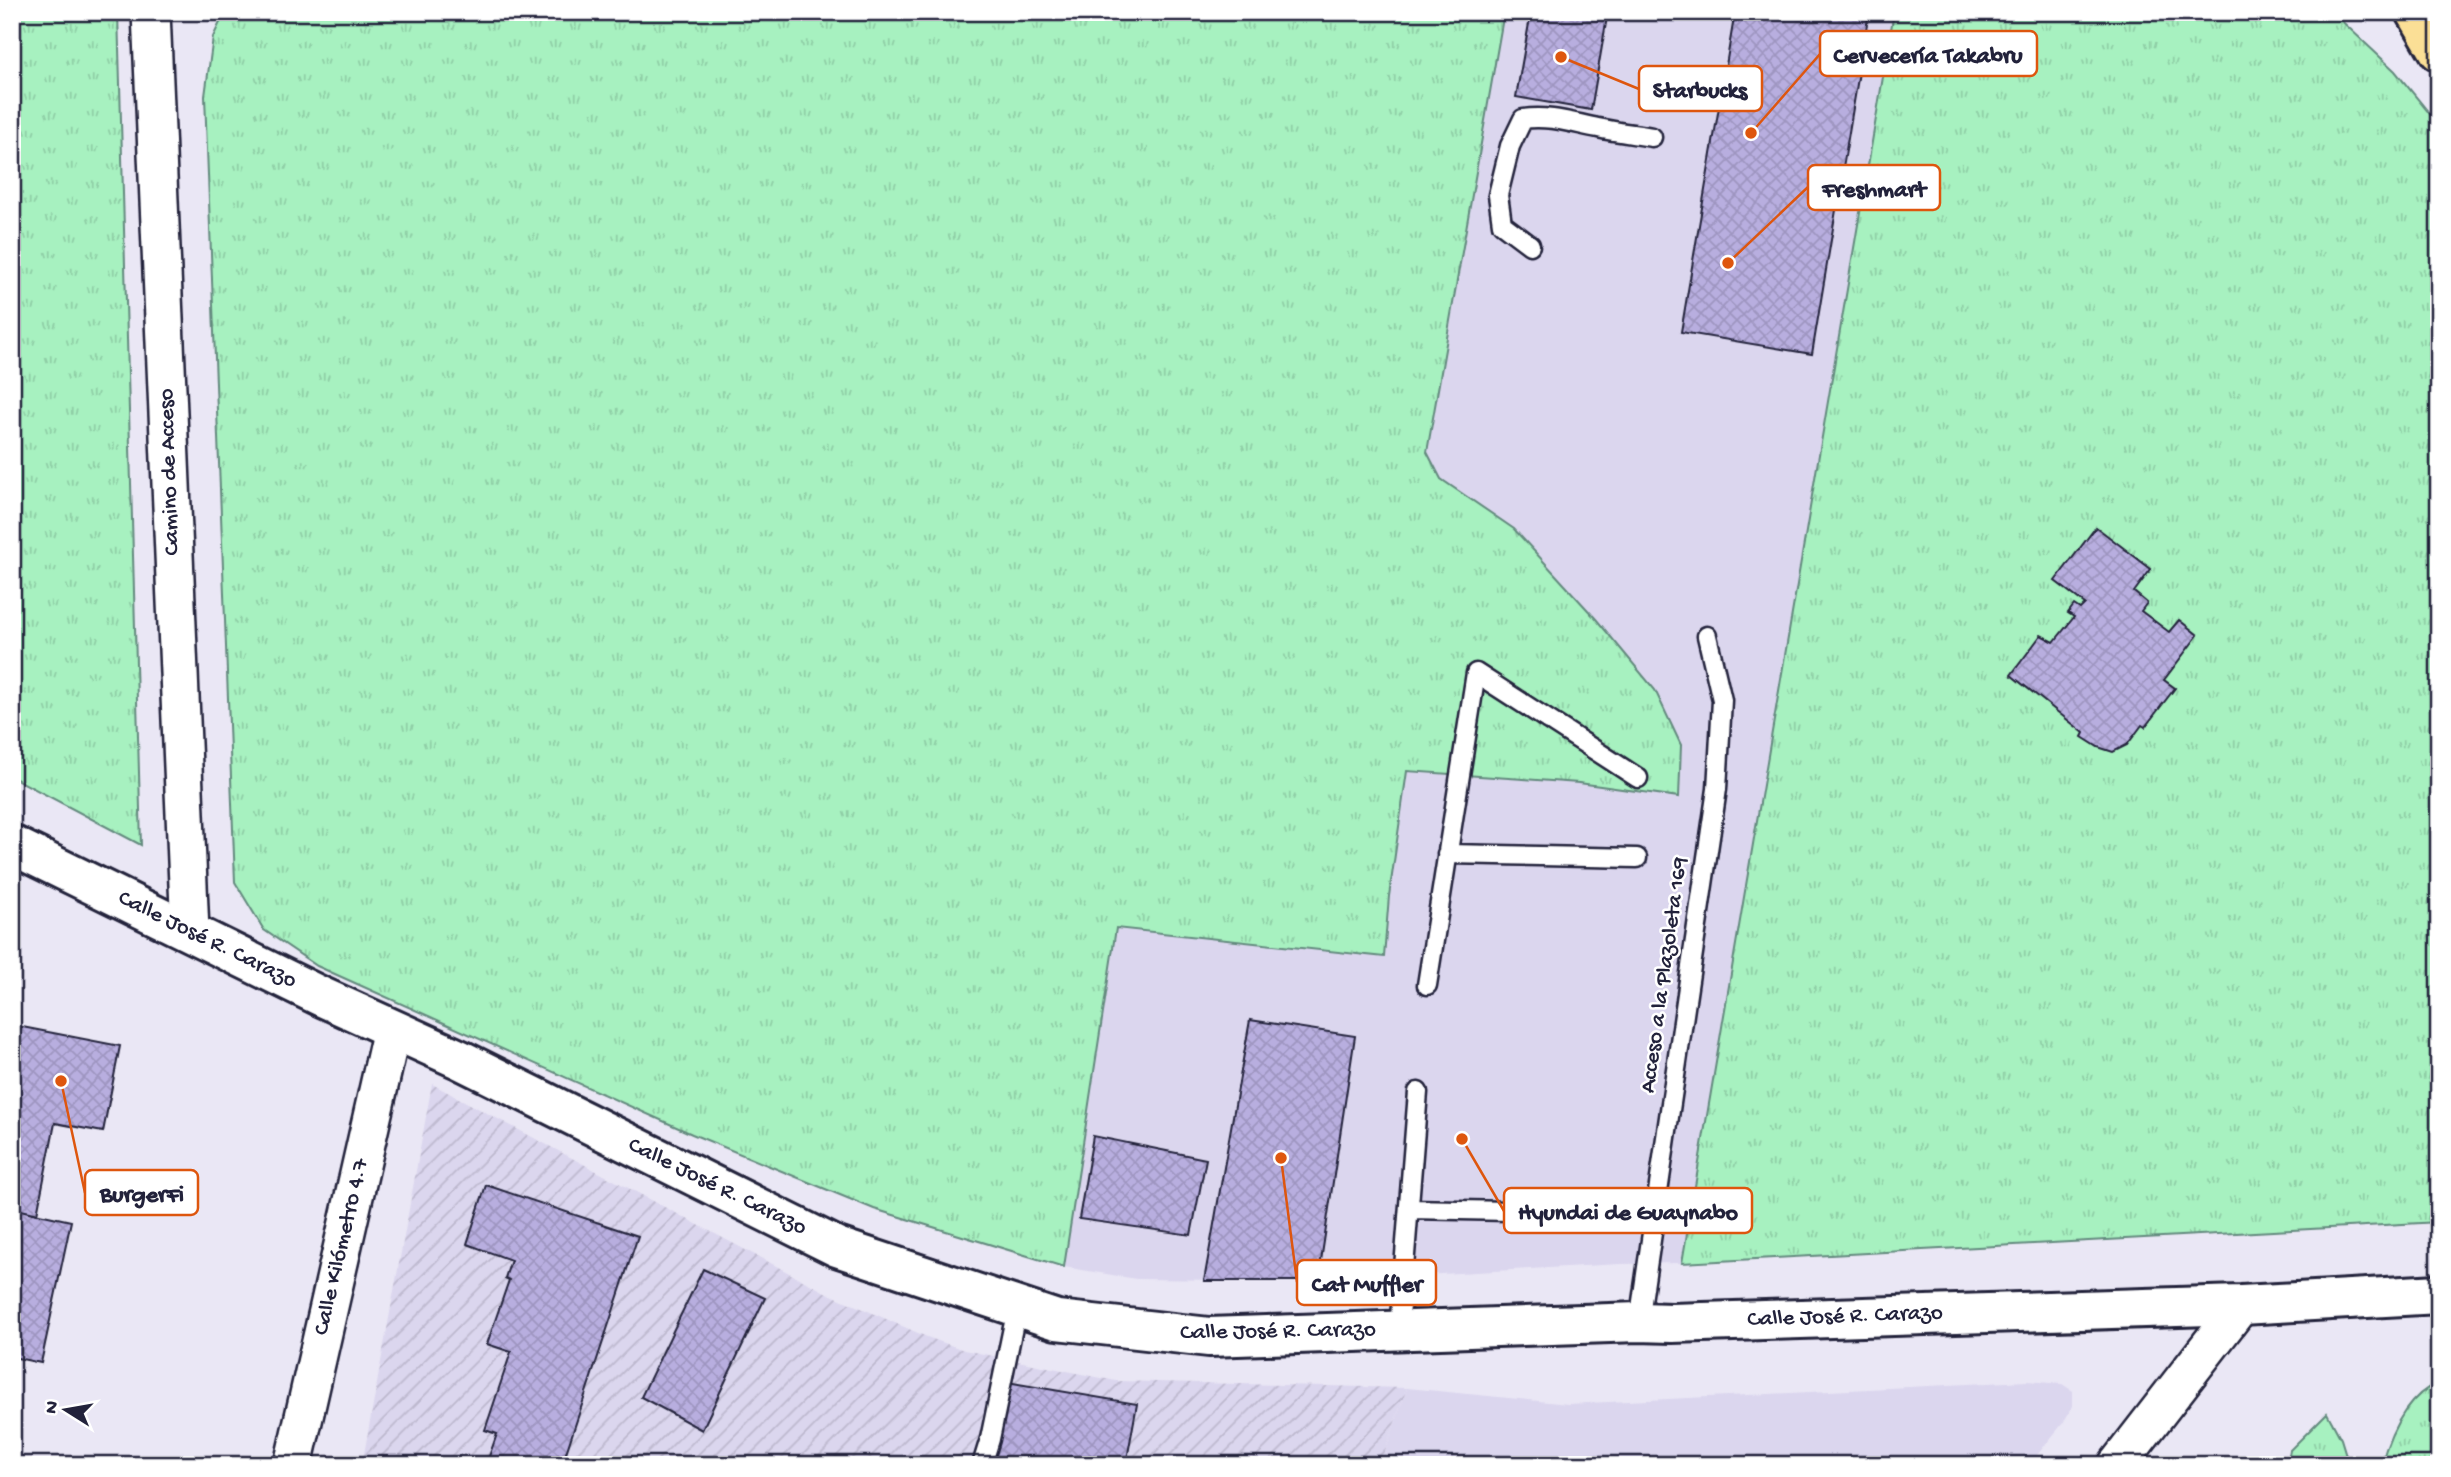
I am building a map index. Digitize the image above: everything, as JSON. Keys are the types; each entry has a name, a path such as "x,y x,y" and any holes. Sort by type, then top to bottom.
{"highway":[{"path":"2416,12 2439,51"}],"street":[{"name":"Camino de Acceso","path":"151,12 190,932"},
{"name":"Calle José R. Carazo","path":"12,845 471,1065 837,1247 1057,1320 1209,1337 2241,1305 2439,1294"},
{"name":"Calle Kilómetro 4.7","path":"293,1465 392,1029"},
{"path":"2117,1465 2241,1305"}],"lane":[{"path":"1530,246 1502,224 1498,195 1510,146 1523,119 1555,118 1652,137"},
{"name":"Acceso a la Plazoleta 169","path":"1639,1322 1717,789 1722,700 1707,636"},
{"path":"1427,985 1476,673 1638,778"},
{"path":"1447,854 1637,858"},
{"path":"1399,1331 1418,1092"},
{"path":"1409,1209 1616,1213"},
{"path":"982,1465 990,1439 1017,1308"}],"shaded area":[{"path":"1504,12 1894,12 1682,1263 1318,1281 1136,1279 1064,1267 1116,928 1384,957 1389,896 1407,770 1579,783 1679,797 1655,690 1596,619 1514,529 1441,479 1427,452"},
{"path":"432,1084 827,1293 927,1337 964,1350 1116,1381 1407,1388 1380,1465 362,1465"},
{"path":"2027,1381 2062,1384 2073,1391 2073,1406 2063,1423 2029,1465 1380,1465 1407,1388 1568,1404"}],"green space":[{"path":"12,12 118,12 141,845 12,777"},
{"path":"225,12 1504,12 1427,452 1441,479 1514,529 1596,619 1655,690 1681,745 1679,797 1579,783 1407,771 1389,896 1384,957 1116,928 1064,1267 874,1209 692,1134 317,966 264,930 235,882 205,96 213,37"},
{"path":"1894,12 2332,12 2395,71 2439,125 2439,1222 1682,1263"},
{"path":"2439,1382 2439,1465 2381,1465 2389,1440 2401,1417 2417,1396"},
{"path":"2327,1413 2341,1439 2349,1465 2287,1465 2290,1450"}],"building":[{"path":"1531,12 1580,12 1607,17 1591,110 1516,97"},
{"path":"1735,12 1869,12 1812,354 1681,332"},
{"path":"2096,527 2151,569 2134,592 2147,603 2141,611 2169,632 2179,620 2198,635 2164,680 2175,688 2145,727 2142,725 2127,745 2113,752 2082,737 2084,733 2011,675 2041,635 2054,642 2074,617 2068,613 2074,605 2080,609 2085,604 2055,581"},
{"path":"1250,1020 1355,1036 1318,1281 1204,1281"},
{"path":"12,1025 120,1046 103,1132 55,1123 37,1214 12,1208"},
{"path":"1093,1136 1206,1159 1191,1235 1079,1219"},
{"path":"486,1185 638,1236 562,1465 486,1465 497,1434 485,1430 511,1352 487,1344 509,1280 505,1278 511,1260 467,1244"},
{"path":"12,1208 71,1221 41,1363 12,1357"},
{"path":"703,1269 765,1298 702,1430 641,1397"},
{"path":"1007,1382 1137,1404 1126,1465 993,1465"}],"place":[{"name":"Starbucks","path":"1561,57"},
{"name":"Cervecería Takabru","path":"1751,133"},
{"name":"Freshmart","path":"1728,263"},
{"name":"BurgerFi","path":"61,1081"},
{"name":"Hyundai de Guaynabo","path":"1462,1139"},
{"name":"Cat Muffler","path":"1281,1158"}]}
